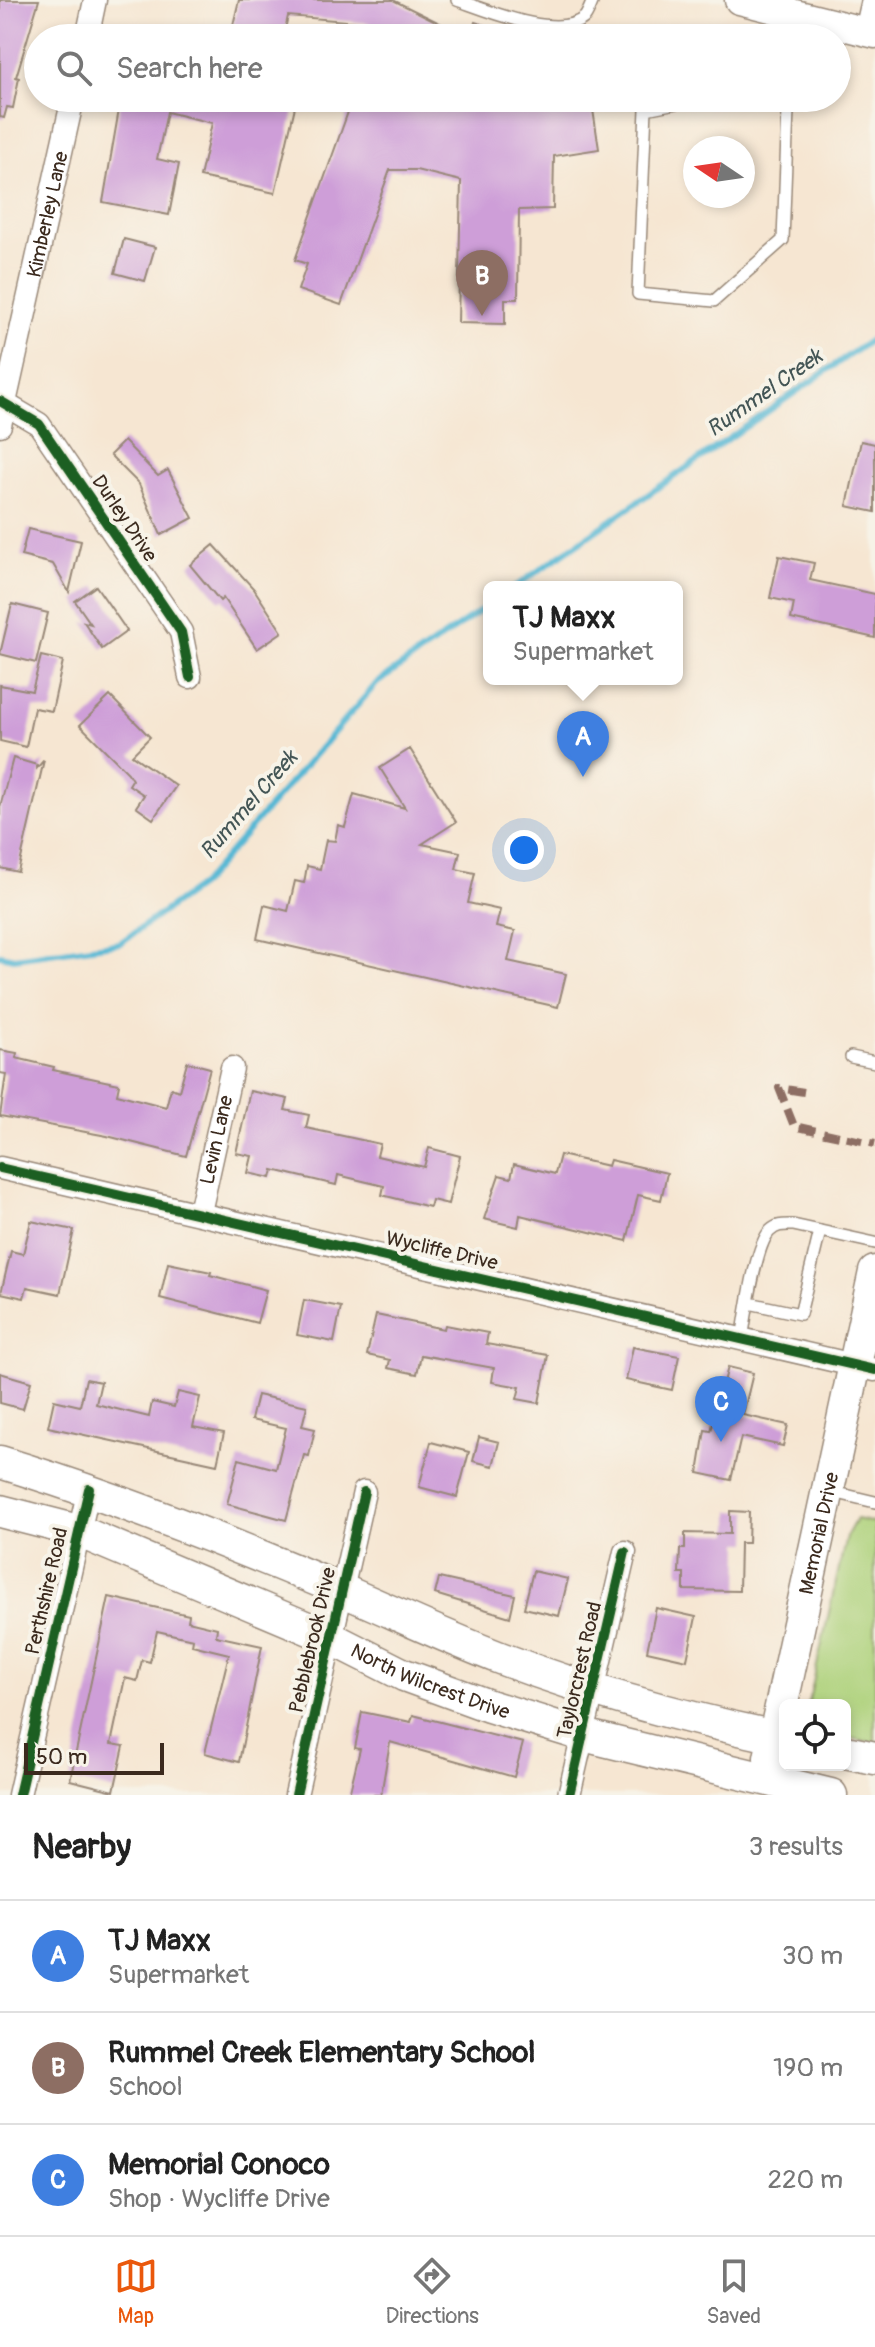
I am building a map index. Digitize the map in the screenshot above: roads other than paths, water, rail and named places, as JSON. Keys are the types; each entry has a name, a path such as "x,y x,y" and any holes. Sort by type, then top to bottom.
{"main road":[{"name":"Memorial Drive","path":"788,1699 829,1491 865,1368 875,1272"},
{"path":"0,1462 89,1489 342,1590 423,1628 593,1690 779,1738"},
{"name":"North Wilcrest Drive","path":"0,1511 78,1531 331,1638 404,1675 583,1735 763,1788 831,1795"},
{"name":"Memorial Drive","path":"763,1788 779,1741"},
{"path":"851,1753 875,1758"}],"street":[{"path":"90,24 95,0"},
{"path":"739,0 784,24"},
{"path":"870,32 873,0"},
{"name":"Kimberley Lane","path":"0,425 70,112"},
{"name":"Durley Drive","path":"3,401 39,424 181,632 190,677"},
{"name":"Levin Lane","path":"200,1212 232,1068"},
{"name":"Wycliffe Drive","path":"0,1168 865,1368"},
{"name":"Perthshire Road","path":"19,1795 89,1489"},
{"name":"Pebblebrook Drive","path":"296,1795 364,1492"},
{"name":"Taylorcrest Road","path":"569,1795 625,1552"}],"lane":[{"path":"457,0 536,24"},
{"path":"570,24 585,17 593,0"},
{"path":"646,112 638,294 714,301 783,240 788,112"},
{"path":"851,1057 875,1062"},
{"path":"742,1339 761,1250 771,1229 781,1225 875,1243"},
{"path":"749,1303 800,1314 820,1231"},
{"path":"829,1491 875,1502"}],"waterway":[{"name":"Rummel Creek","path":"524,581 875,337"},
{"name":"Rummel Creek","path":"0,955 14,958 120,943 202,884 377,683 483,609"}],"place":[{"name":"Rummel Creek Elementary School","path":"482,316"},
{"name":"TJ Maxx","path":"583,777"},
{"name":"Memorial Conoco","path":"721,1442"}]}
